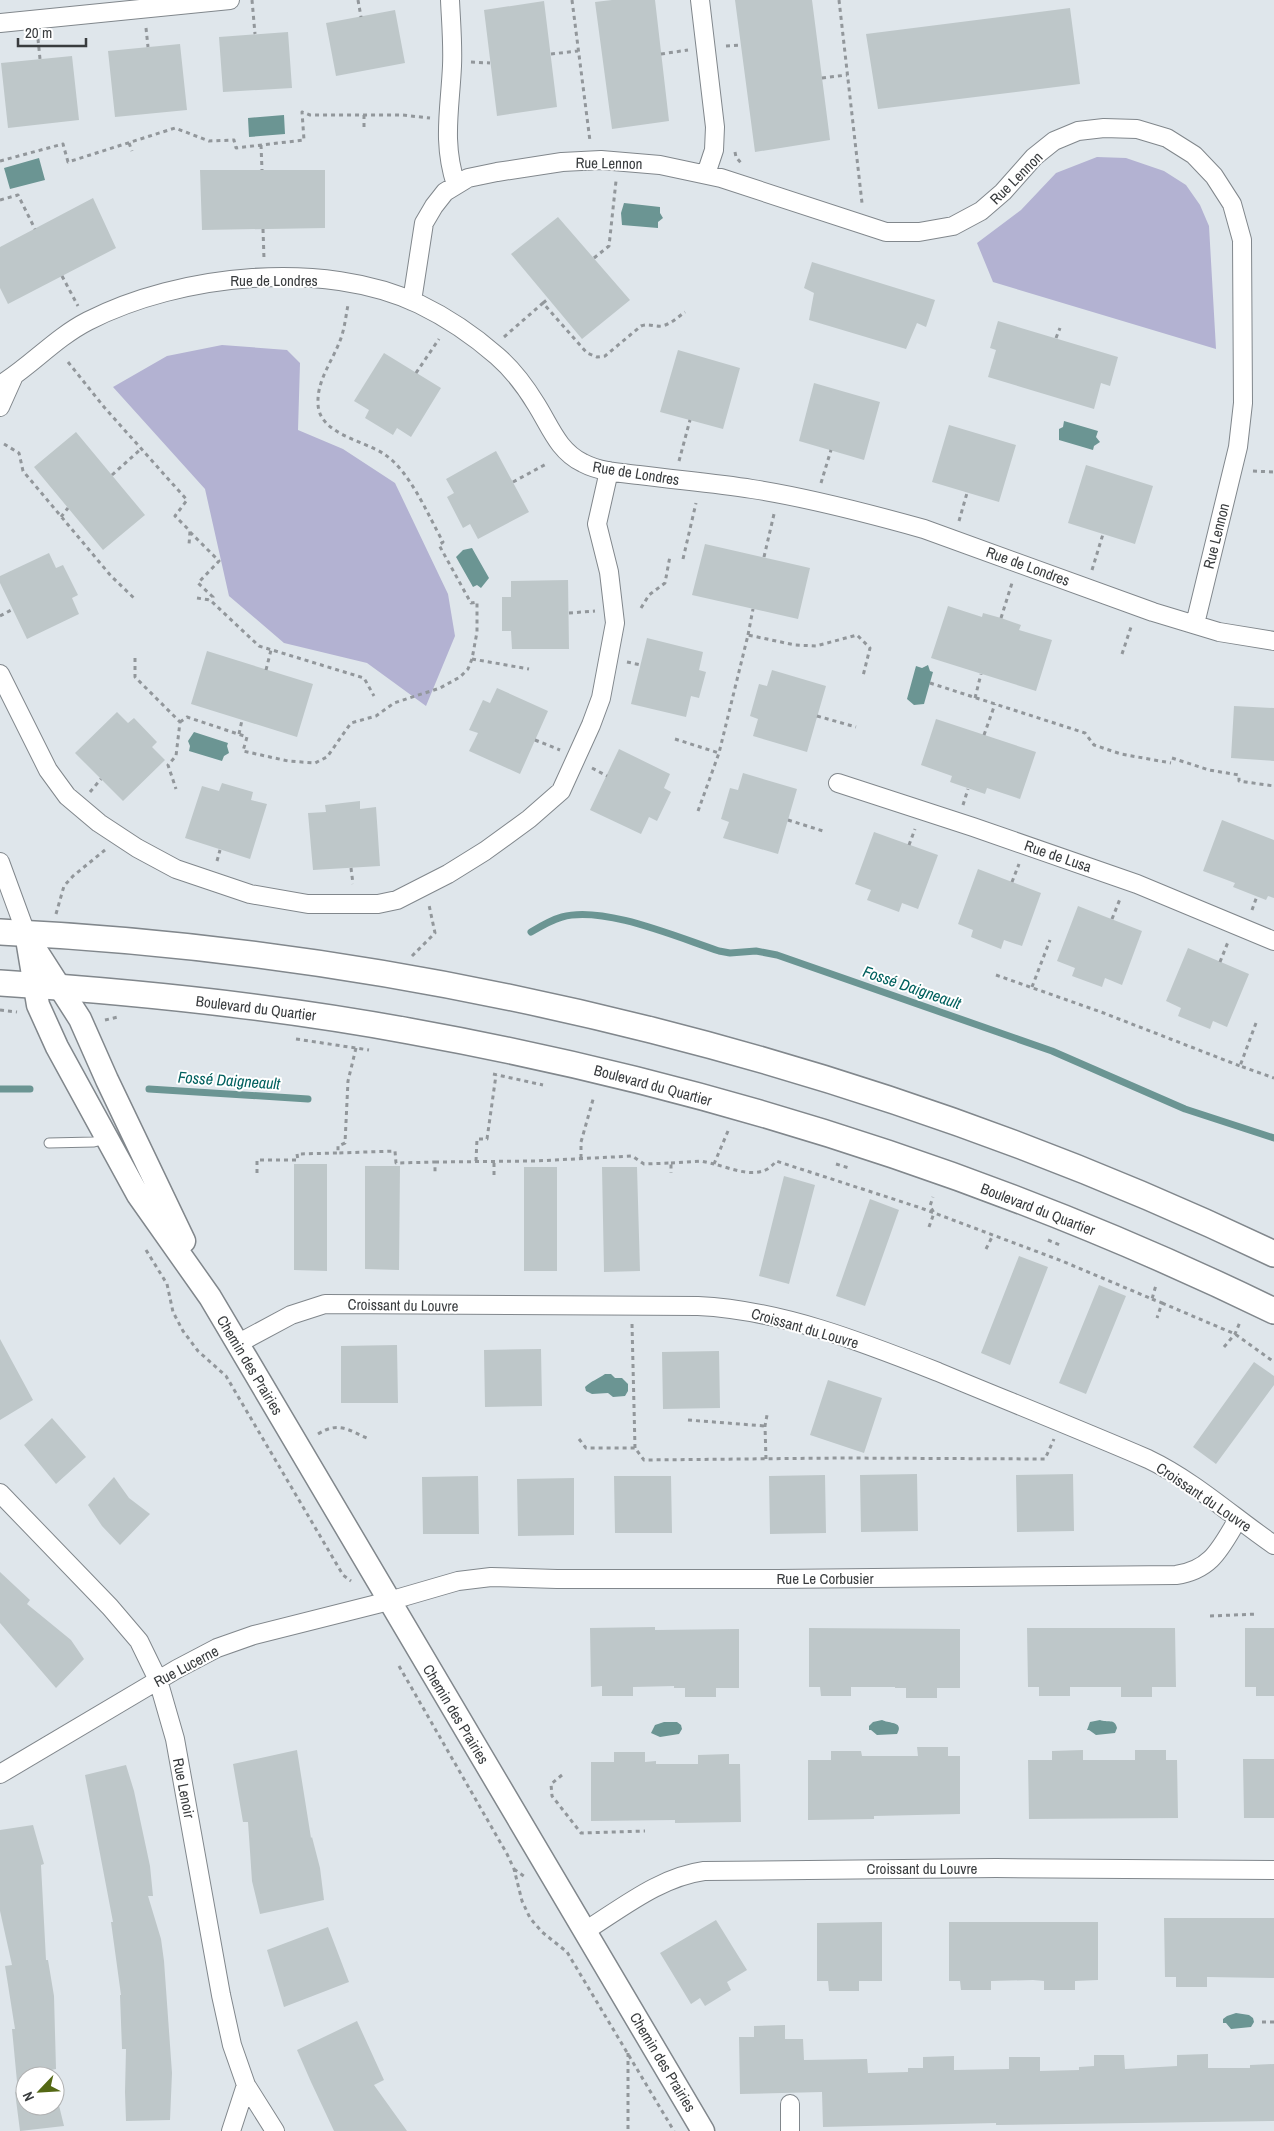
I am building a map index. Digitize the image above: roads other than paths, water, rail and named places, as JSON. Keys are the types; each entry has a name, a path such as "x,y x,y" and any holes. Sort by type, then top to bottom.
{"main road":[{"path":"0,932 196,948 349,969 530,1002 678,1038 822,1079 969,1127 1117,1184 1274,1254"},
{"name":"Boulevard du Quartier","path":"0,983 204,1001 400,1029 584,1067 679,1091 848,1140 1005,1195 1149,1254 1274,1310"}],"street":[{"path":"0,24 230,0"},
{"path":"450,0 452,63 447,146 450,166 456,185"},
{"path":"700,0 714,47 716,127 714,150 706,174"},
{"name":"Rue Lennon","path":"412,301 424,223 445,192 468,178 497,172 590,161 635,162 706,174 886,232 919,232 953,226 981,211 1003,192 1034,157 1054,142 1078,131 1104,128 1136,129 1167,138 1194,155 1214,176 1232,204 1242,240 1243,404 1238,447 1195,624"},
{"name":"Rue de Londres","path":"3,394 53,343 87,322 153,295 200,284 256,278 299,277 352,284 394,294 452,321 492,352 516,375 536,404 559,444 570,455 585,464 609,471 751,489 816,501 886,518 954,540 1153,612 1219,632 1274,641"},
{"path":"0,674 53,777 67,796 116,836 176,869 250,894 308,904 378,904 397,900 426,887 485,851 529,819 561,790 601,698 615,624 609,572 596,524 609,471"},
{"name":"Rue de Lusa","path":"838,783 1126,880 1274,941"},
{"name":"Chemin des Prairies","path":"0,862 26,934 34,985 42,1016 106,1139 138,1195 210,1297 703,2131"},
{"name":"Chemin des Prairies","path":"26,934 80,1019 106,1080 210,1297"},
{"name":"Croissant du Louvre","path":"238,1344 286,1317 325,1304 706,1306 744,1310 790,1321 889,1354 1001,1397 1148,1459 1170,1470 1204,1493 1274,1545"},
{"name":"Rue Lenoir","path":"0,1493 110,1607 140,1641 158,1680 175,1739 221,1995 232,2045 246,2085 276,2131"},
{"name":"Rue Le Corbusier","path":"389,1601 458,1581 491,1577 557,1579 776,1579 1176,1575 1191,1572 1207,1564 1219,1550 1238,1519"},
{"name":"Rue Lucerne","path":"0,1774 200,1656 238,1640 389,1601"},
{"name":"Croissant du Louvre","path":"585,1931 664,1883 684,1875 704,1871 976,1868 1274,1870"},
{"path":"231,2131 246,2085"},
{"path":"790,2104 790,2131"}],"lane":[{"path":"49,1143 94,1142 106,1139"}],"waterway":[{"name":"Fossé Daigneault","path":"531,932 550,921 562,917 579,914 598,915 663,931 719,951 730,953 756,951 777,955 1052,1051 1185,1109 1274,1138"},
{"name":"Fossé Daigneault","path":"0,1089 30,1089"},
{"name":"Fossé Daigneault","path":"149,1089 308,1099"}]}
